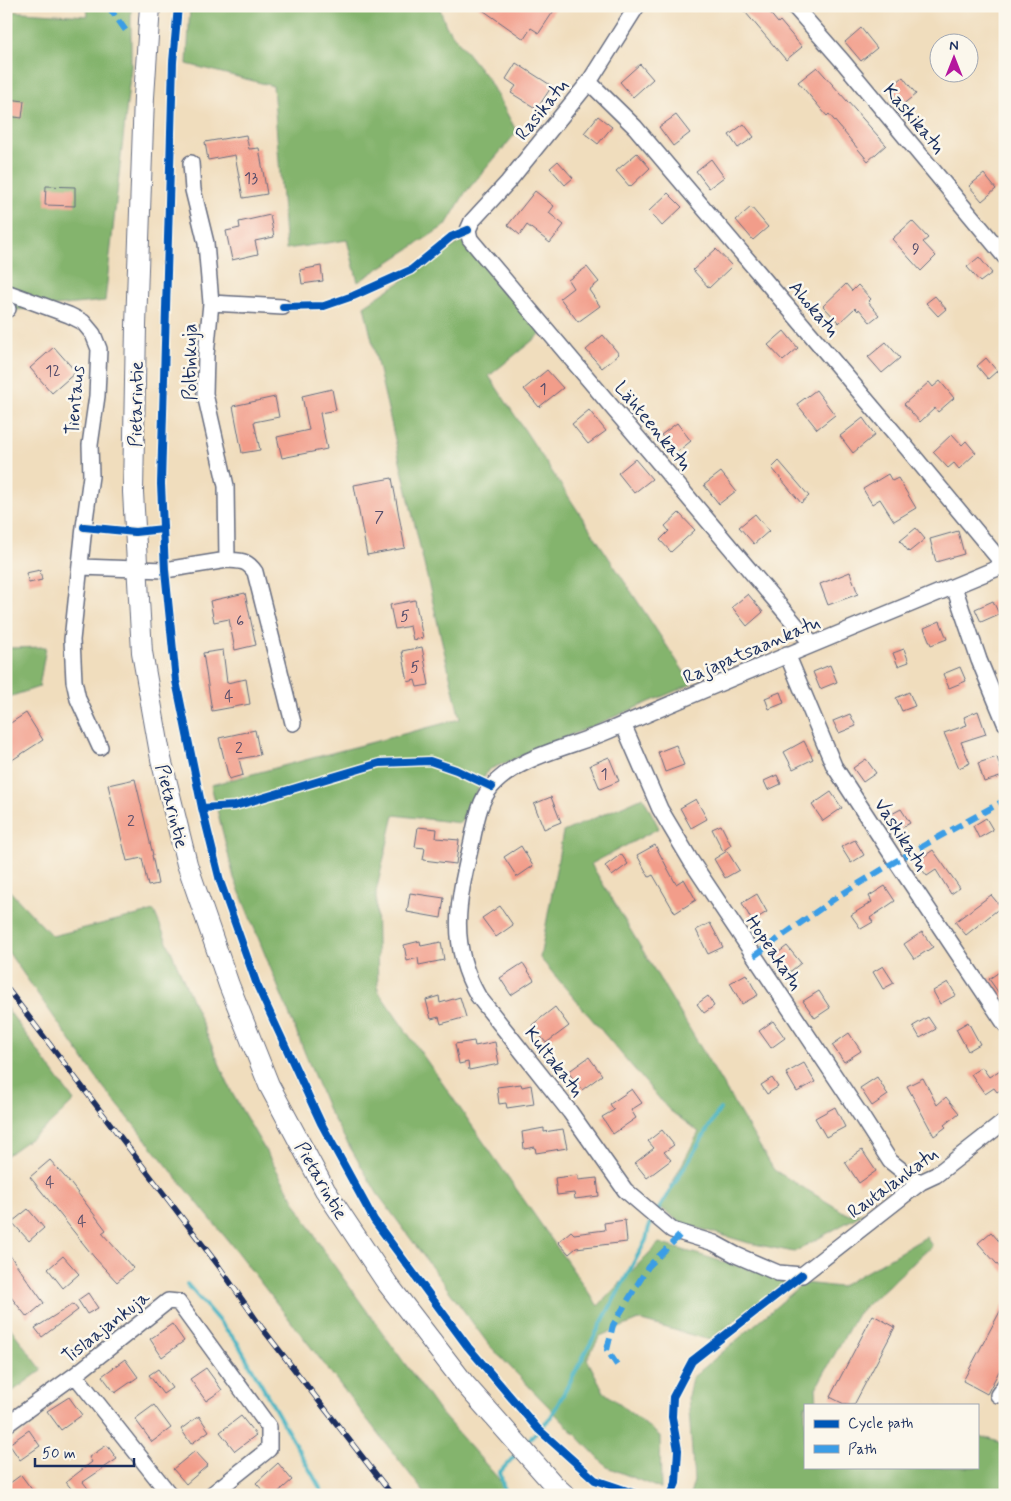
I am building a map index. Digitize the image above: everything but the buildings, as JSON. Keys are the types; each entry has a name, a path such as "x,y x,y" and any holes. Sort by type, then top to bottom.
{"main road":[{"name":"Pietarintie","path":"150,6 144,98 133,492 142,652 161,759 187,864 228,985 269,1085 325,1190 387,1283 464,1383 555,1492"}],"street":[{"name":"Rasikatu","path":"468,230 472,221 508,182 589,82 637,6"},
{"name":"Kaskikatu","path":"794,6 844,63 1005,257"},
{"name":"Ahokatu","path":"589,82 635,127 1004,565"},
{"name":"Poltinkuja","path":"191,163 193,190 206,243 211,303 206,355 205,394 226,486 227,560"},
{"name":"Lähteenkatu","path":"468,230 470,239 812,644"},
{"name":"Tientaus","path":"6,292 69,315 82,322 93,334 99,349 97,396 90,445 91,476 72,640 74,681 78,699 100,747"},
{"path":"211,303 283,307"},
{"path":"81,567 165,570 227,560 250,564 255,572 292,723"},
{"name":"Rajapatsaankatu","path":"512,769 535,758 584,741 787,654 1004,565"},
{"path":"954,587 979,660 1005,723"},
{"name":"Vaskikatu","path":"787,654 834,766 1005,1024"},
{"name":"Hopeakatu","path":"623,724 660,809 691,861 890,1161 910,1177 921,1182"},
{"name":"Kultakatu","path":"512,769 492,787 485,798 478,814 462,883 458,910 462,960 468,978 478,996 570,1112 626,1190 672,1230 714,1243 736,1255 778,1272 802,1274"},
{"name":"Rautalankatu","path":"802,1274 921,1182 936,1175 1005,1120"},
{"name":"Tislaajankuja","path":"6,1425 75,1376 168,1301 178,1302 269,1427 269,1449 210,1495"},
{"path":"75,1376 170,1495"}],"green space":[{"path":"87,6 131,6 131,67 105,301 6,311 6,11 88,16"},
{"path":"190,6 439,6 446,26 488,79 517,132 465,193 446,225 358,282 347,240 286,249 273,86 187,64"},
{"path":"465,239 543,332 489,376 692,684 488,770 460,823 394,815 376,892 378,991 598,1306 659,1243 789,1281 710,1340 638,1320 600,1336 587,1359 604,1392 660,1436 661,1489 607,1467 489,1345 377,1193 328,1110 234,878 211,785 460,719 364,306"},
{"path":"46,647 39,687 6,698 6,648"},
{"path":"643,797 659,828 591,864 774,1170 847,1214 864,1213 794,1252 749,1243 681,1223 660,1207 699,1132 669,1110 540,958 563,832"},
{"path":"6,887 52,936 154,911 232,1093 323,1250 439,1411 504,1485 501,1495 426,1495 226,1238 104,1088 6,949"},
{"path":"6,1007 74,1101 49,1125 6,1156"},
{"path":"926,1237 932,1246 857,1314 816,1388 817,1404 804,1404 804,1468 978,1468 978,1435 1002,1443 1005,1442 1005,1495 690,1495 694,1481 688,1396 692,1378 804,1283 840,1287"},
{"path":"6,1322 42,1370 6,1396"}],"waterway":[{"path":"657,1212 720,1109"},
{"path":"526,1443 551,1417 646,1240 649,1227 654,1218"},
{"path":"187,1284 237,1342 324,1495"},
{"path":"505,1495 500,1472 518,1452"}],"railway":[{"path":"6,987 218,1265 262,1328 392,1495"}],"marked path":[{"path":"108,6 126,31"},
{"path":"754,956 837,897 896,861 1005,800"},
{"path":"617,1365 607,1350 613,1325 648,1267 682,1233"}],"cycle path":[{"path":"178,6 173,62 161,484 165,570 176,681 202,808 220,881 257,985 321,1123 374,1220 468,1347 538,1429 595,1480 639,1495"},
{"path":"283,307 324,306 353,296 411,270 451,237 468,230"},
{"path":"84,527 135,532 163,529"},
{"path":"202,808 235,806 380,763 430,761 456,770 492,787"},
{"path":"671,1495 676,1483 678,1450 672,1417 673,1397 692,1361 802,1275"}]}
